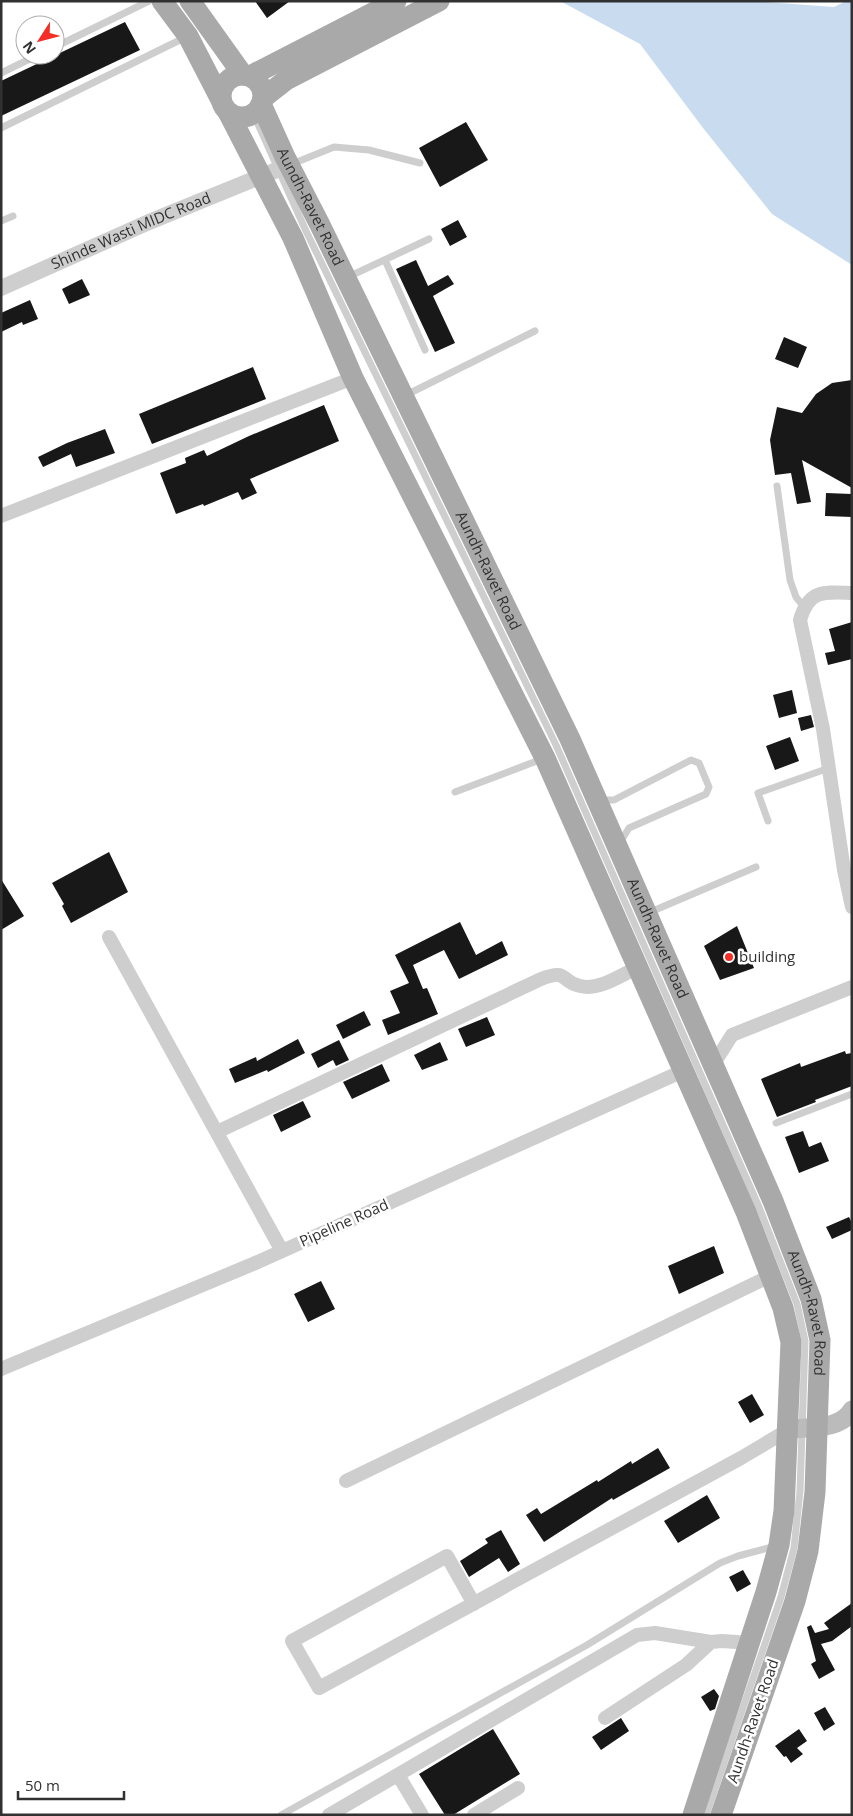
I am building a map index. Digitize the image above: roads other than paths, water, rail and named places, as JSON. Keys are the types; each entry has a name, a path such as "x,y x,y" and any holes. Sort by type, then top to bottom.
{"main road":[{"name":"Aundh-Ravet Road","path":"162,1 188,36 225,106 276,170 346,278 570,738 773,1201 811,1299 820,1340 784,1511 779,1545 750,1643 693,1815"},
{"path":"190,1 247,76 260,85 259,105"},
{"path":"396,1 247,76 231,78 226,82 221,94 225,106 240,116 259,105 286,80 439,1"},
{"name":"Aundh-Ravet Road","path":"259,105 293,238 353,378 545,758 746,1212 783,1308 791,1342 814,1514 808,1551 795,1601 721,1815"},
{"path":"802,1428 839,1422 852,1410"}],"street":[{"name":"Shinde Wasti MIDC Road","path":"1,288 149,222 276,170"},
{"path":"1,516 353,378"},
{"path":"852,593 825,592 815,595 804,606 800,620 829,768 844,870 852,907"},
{"path":"109,937 282,1251"},
{"path":"217,1132 553,974 564,976 572,984 581,987 596,986 611,981 638,967"},
{"path":"713,1065 732,1035 852,988"},
{"name":"Pipeline Road","path":"1,1370 282,1251 683,1070"},
{"path":"346,1481 770,1276"},
{"path":"474,1604 447,1556 292,1641 319,1688 474,1604 741,1458 802,1428"},
{"path":"329,1815 637,1635 655,1633 711,1642 750,1643"},
{"path":"605,1718 686,1665 711,1642"},
{"path":"398,1775 422,1815"},
{"path":"474,1815 518,1788"}],"lane":[{"path":"65,42 149,1"},
{"path":"1,128 188,36"},
{"path":"1,73 17,65"},
{"path":"420,163 369,150 334,147 276,170 556,745 759,1206 797,1304 803,1327 805,1341 799,1512 794,1548 706,1815"},
{"path":"1,221 13,216"},
{"path":"346,278 429,239"},
{"path":"385,260 425,350"},
{"path":"403,396 535,331"},
{"path":"777,486 790,580 796,598 804,606"},
{"path":"455,792 545,758"},
{"path":"596,800 614,800 691,760 699,763 707,780 709,787 706,794 629,828 622,837 618,850"},
{"path":"768,821 758,793 829,768"},
{"path":"646,914 756,867"},
{"path":"776,1123 852,1094"},
{"path":"282,1815 587,1645 720,1563 779,1545"}],"water":[{"path":"560,1 752,1 834,7 846,1 852,1 852,265 772,214 703,128 640,44"}],"place":[{"name":"building","path":"729,957"}]}
